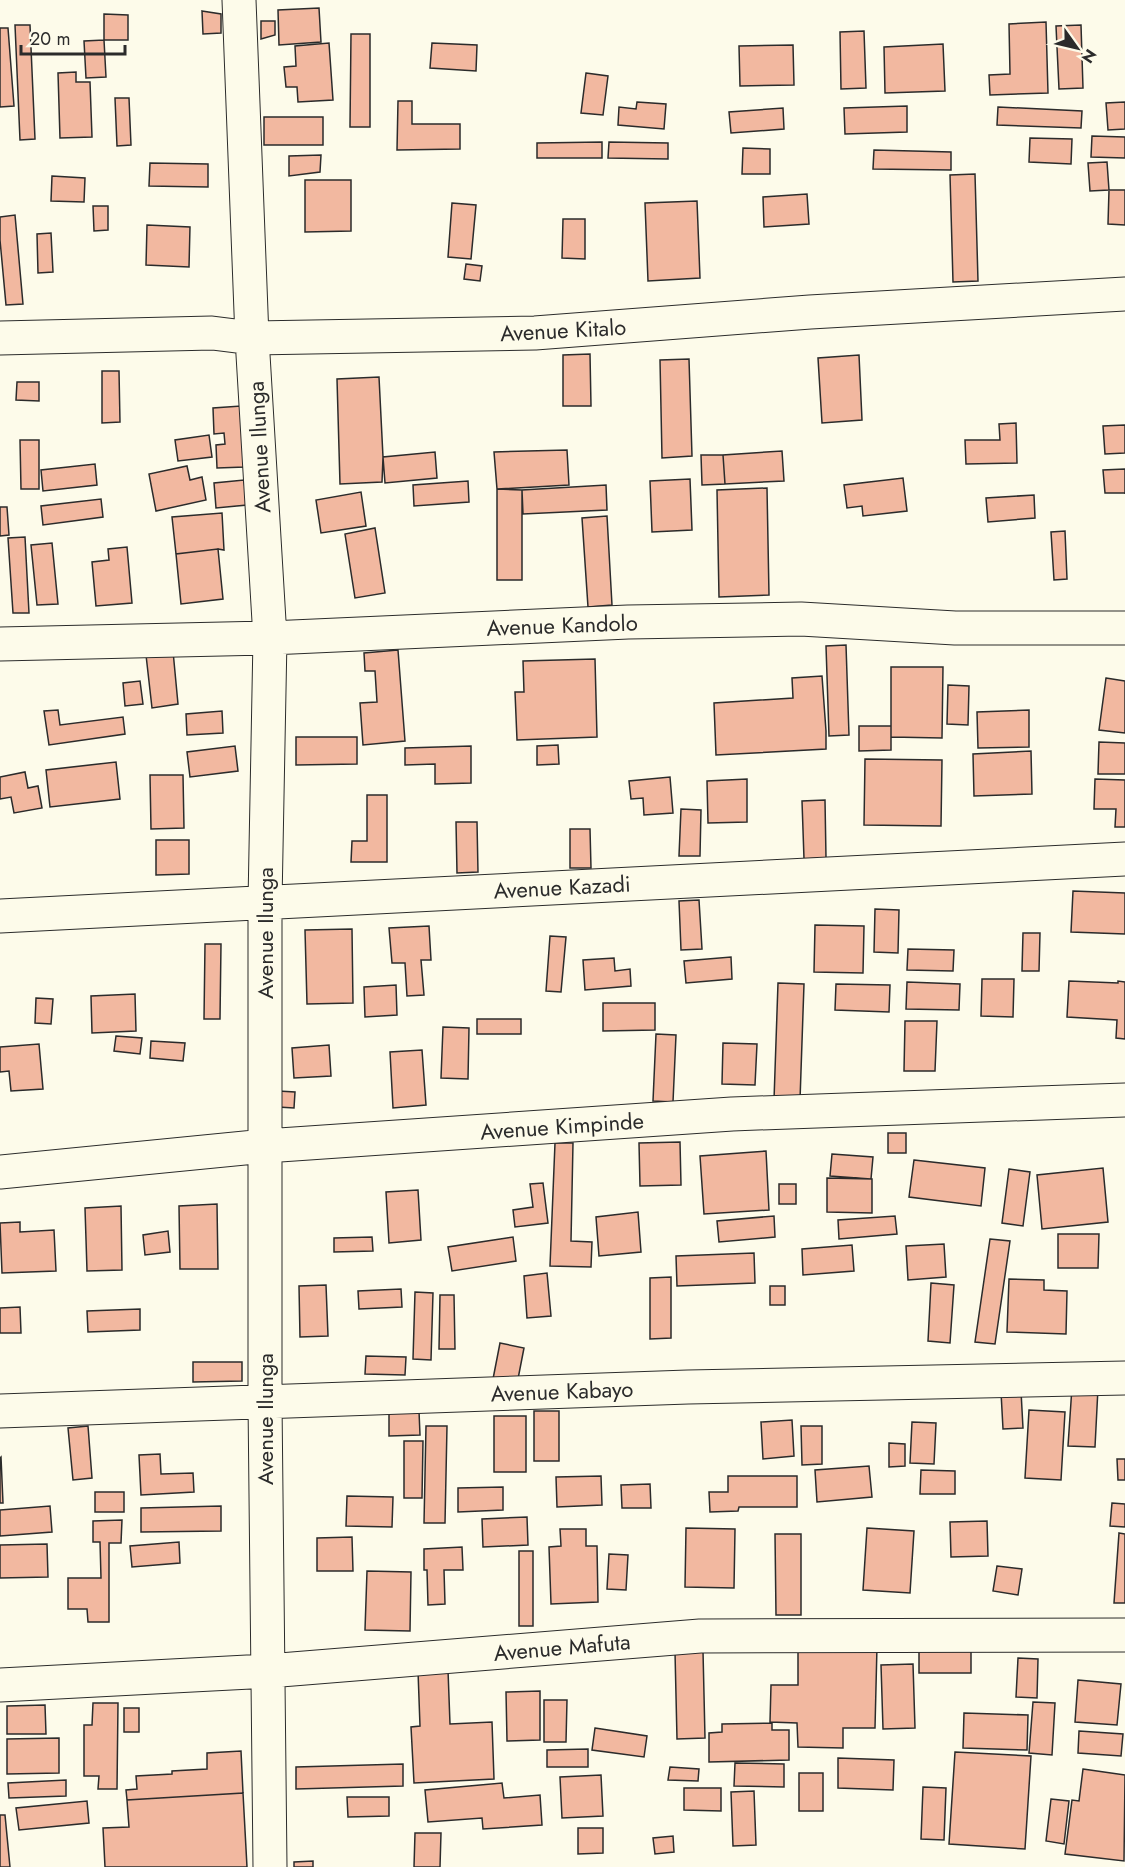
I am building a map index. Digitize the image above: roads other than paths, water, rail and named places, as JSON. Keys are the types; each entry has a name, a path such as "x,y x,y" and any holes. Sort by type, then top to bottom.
{"street":[{"name":"Avenue Ilunga","path":"239,0 252,338 270,638 265,902 265,1402 270,1867"},
{"name":"Avenue Kitalo","path":"0,338 212,333 252,338 535,333 810,312 1125,294"},
{"name":"Avenue Kandolo","path":"0,644 270,638 628,621 801,619 955,627 1125,628"},
{"name":"Avenue Kazadi","path":"0,916 1125,859"},
{"name":"Avenue Kimpinde","path":"0,1172 265,1146 732,1114 1125,1100"},
{"name":"Avenue Kabayo","path":"0,1411 688,1387 1125,1378"},
{"name":"Avenue Mafuta","path":"0,1685 268,1671 700,1635 1125,1635"}]}
